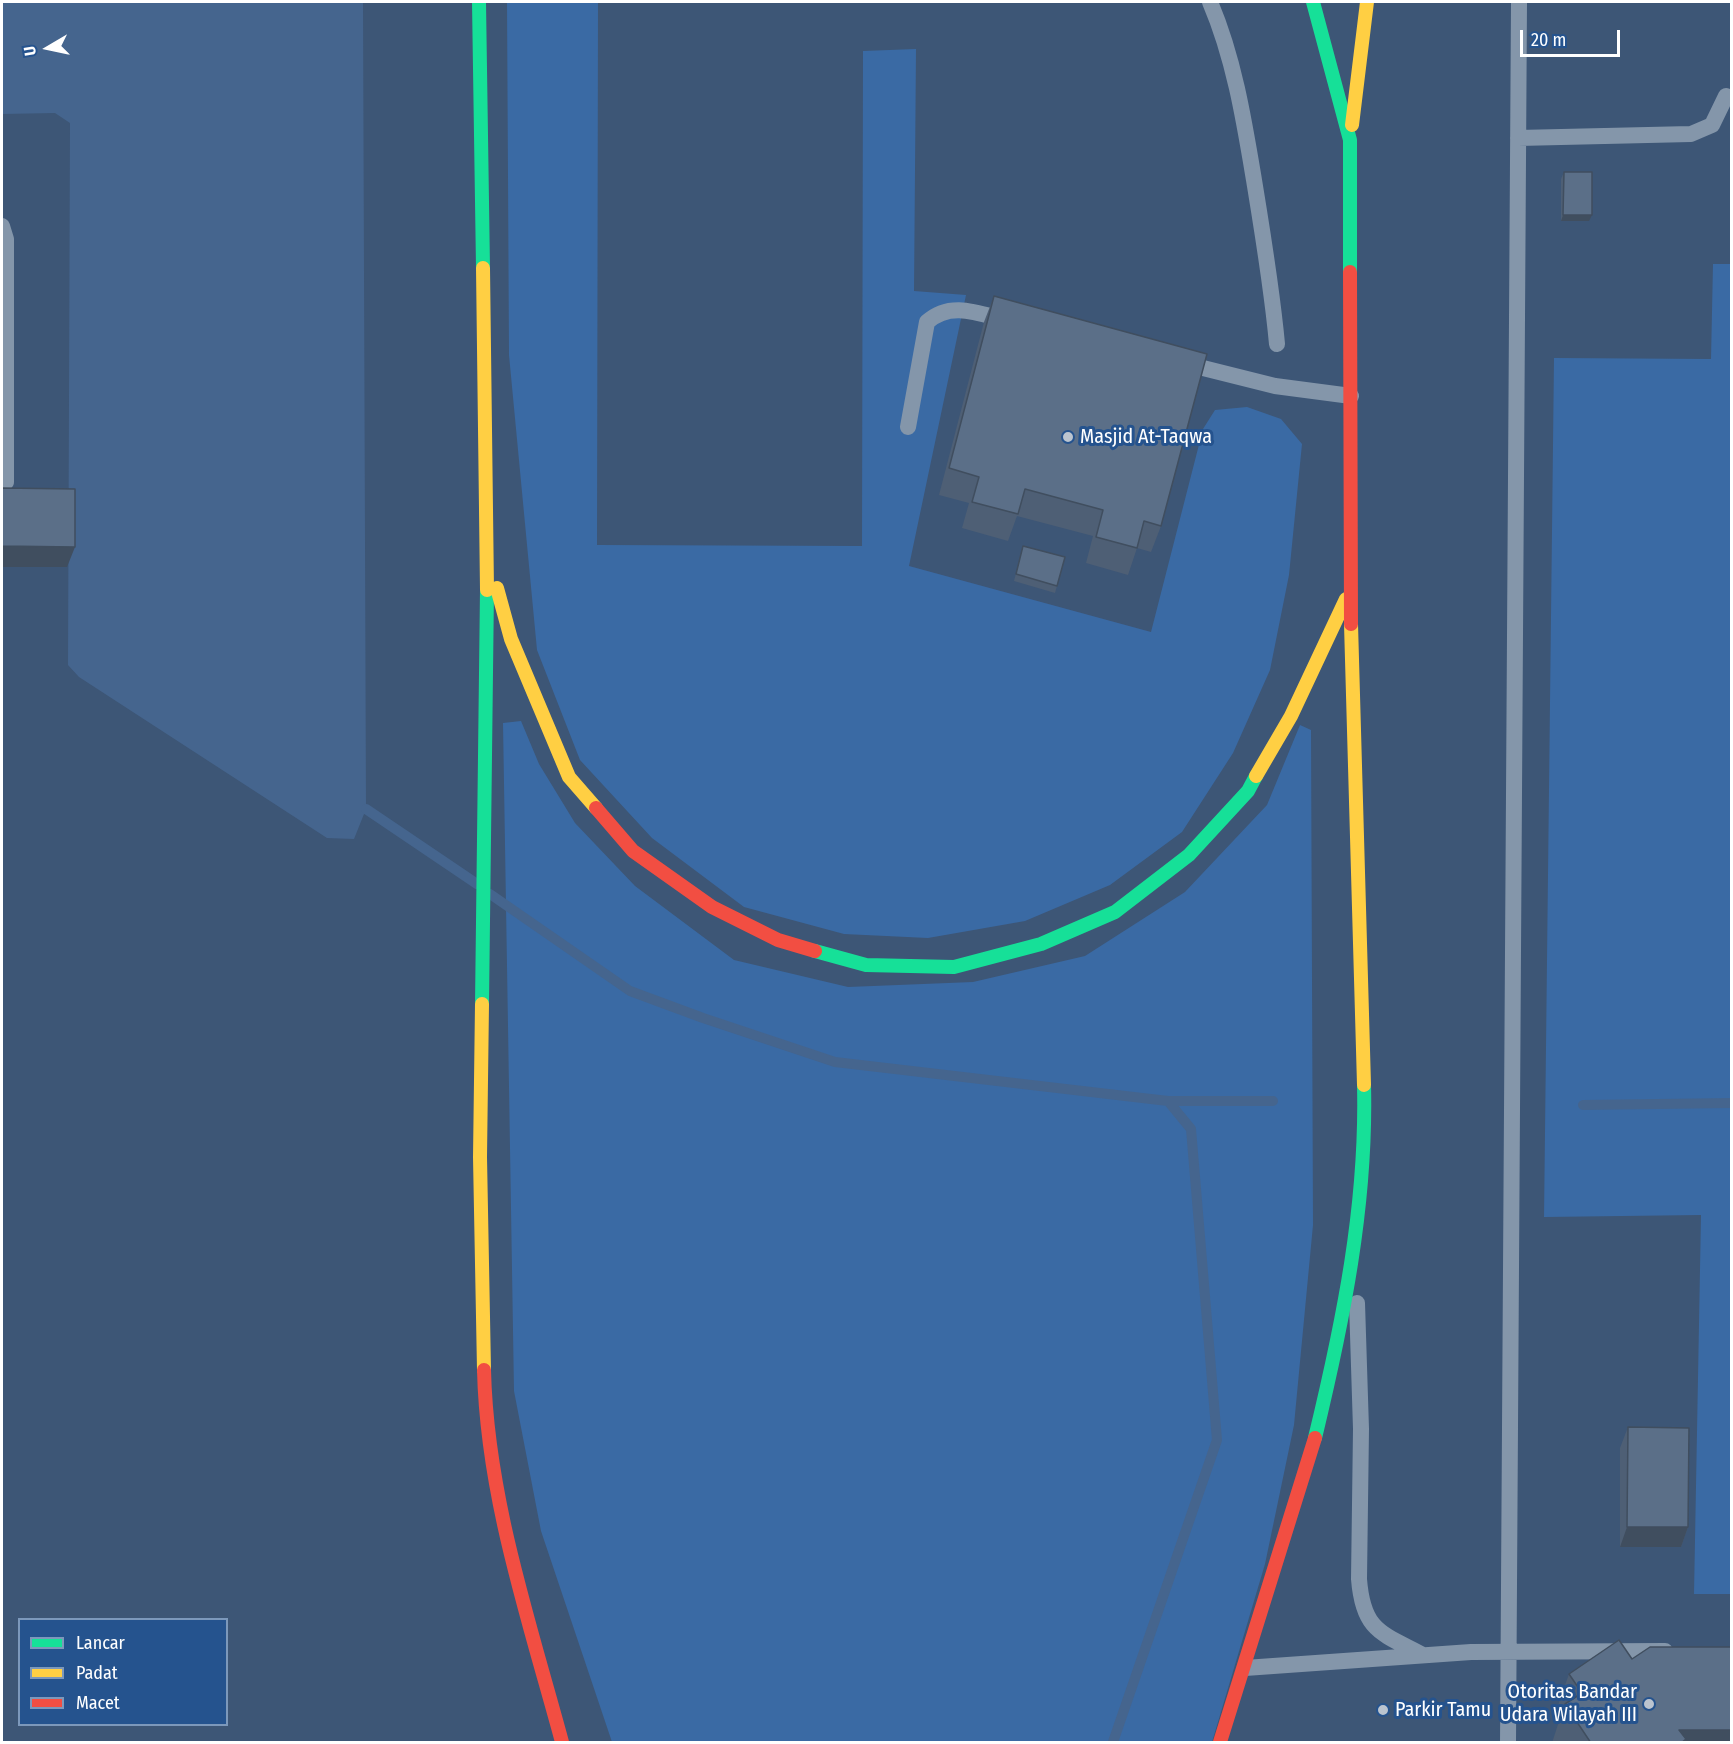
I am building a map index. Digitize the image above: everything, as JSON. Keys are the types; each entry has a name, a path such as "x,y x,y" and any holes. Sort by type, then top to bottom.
{"street":[{"path":"479,2 487,552 480,1157 485,1405 506,1537 562,1743"},
{"path":"1220,1743 1311,1453 1337,1345 1355,1248 1365,1126 1350,592 1350,140 1367,2"},
{"path":"1312,3 1350,140"},
{"path":"487,552 512,639 570,777 633,851 712,907 778,940 866,965 954,967 1041,944 1115,912 1189,855 1248,792 1291,716 1350,592"}],"lane":[{"path":"1210,2 1219,21 1244,119 1271,280 1276,344"},
{"path":"1508,1743 1519,2"},
{"path":"1518,138 1690,134 1712,125 1726,96"},
{"path":"2,226 6,239 6,482 2,485"},
{"path":"908,428 927,322 938,312 951,310 1021,324"},
{"path":"1171,360 1275,386 1351,396"},
{"path":"1355,1248 1361,1429 1359,1579 1361,1603 1368,1620 1379,1632 1423,1655"},
{"path":"1245,1668 1356,1662 1423,1655 1686,1650"}],"shaded area":[{"path":"2,2 363,2 366,809 354,839 327,838 79,677 68,665 70,123 55,113 2,114"},
{"path":"507,2 598,2 597,545 862,546 863,51 916,49 914,291 966,295 909,566 1151,632 1203,429 1215,410 1247,407 1281,419 1302,444 1289,575 1270,670 1233,753 1182,832 1110,885 1025,921 928,938 844,934 744,907 652,838 580,760 537,650 509,355"},
{"path":"1713,264 1732,264 1732,1594 1694,1594 1701,1215 1544,1217 1554,358 1711,359"},
{"path":"521,721 539,764 575,823 635,886 734,960 848,987 973,982 1085,956 1185,892 1267,805 1300,725 1311,730 1313,1225 1294,1425 1265,1564 1212,1742 612,1742 541,1531 514,1391 503,723"}],"building":[{"path":"1564,172 1592,172 1592,215 1563,215"},
{"name":"Masjid At-Taqwa","path":"994,296 1207,354 1161,526 1144,521 1137,548 1096,537 1103,510 1025,489 1018,514 972,502 979,477 949,468"},
{"path":"2,488 75,489 75,547 2,546"},
{"path":"1023,546 1065,557 1057,586 1016,574"},
{"path":"1628,1427 1689,1428 1688,1527 1627,1527"},
{"path":"1619,1640 1632,1659 1650,1647 1731,1647 1731,1730 1679,1730 1686,1739 1681,1743 1591,1743 1565,1704 1582,1693 1569,1674"}],"waterway":[{"path":"366,809 477,884"},
{"path":"490,894 630,991 835,1062 1168,1101 1273,1101"},
{"path":"1113,1742 1217,1440 1191,1129 1168,1101"},
{"path":"1583,1105 1732,1103"}],"traffic: fast":[{"path":"479,2 483,268"},
{"path":"1313,2 1350,140 1350,272"},
{"path":"482,1004 487,590"},
{"path":"815,951 866,965 954,967 1041,944 1115,912 1189,855 1248,791 1256,776"},
{"path":"1315,1438 1335,1351 1351,1263 1362,1174 1364,1085"}],"traffic: slow":[{"path":"1352,125 1367,2"},
{"path":"483,268 487,590"},
{"path":"497,588 511,639 569,777 596,808"},
{"path":"1256,776 1291,716 1346,599"},
{"path":"1351,624 1364,1085"},
{"path":"482,1004 480,1157 484,1370"}],"traffic: jam":[{"path":"1350,272 1351,624"},
{"path":"596,808 633,851 712,907 778,940 815,951"},
{"path":"484,1370 487,1417 501,1511 562,1742"},
{"path":"1220,1742 1315,1438"}],"place":[{"name":"Masjid At-Taqwa","path":"1068,437"},
{"name":"Otoritas Bandar Udara Wilayah III","path":"1649,1704"},
{"name":"Parkir Tamu","path":"1383,1710"}]}
